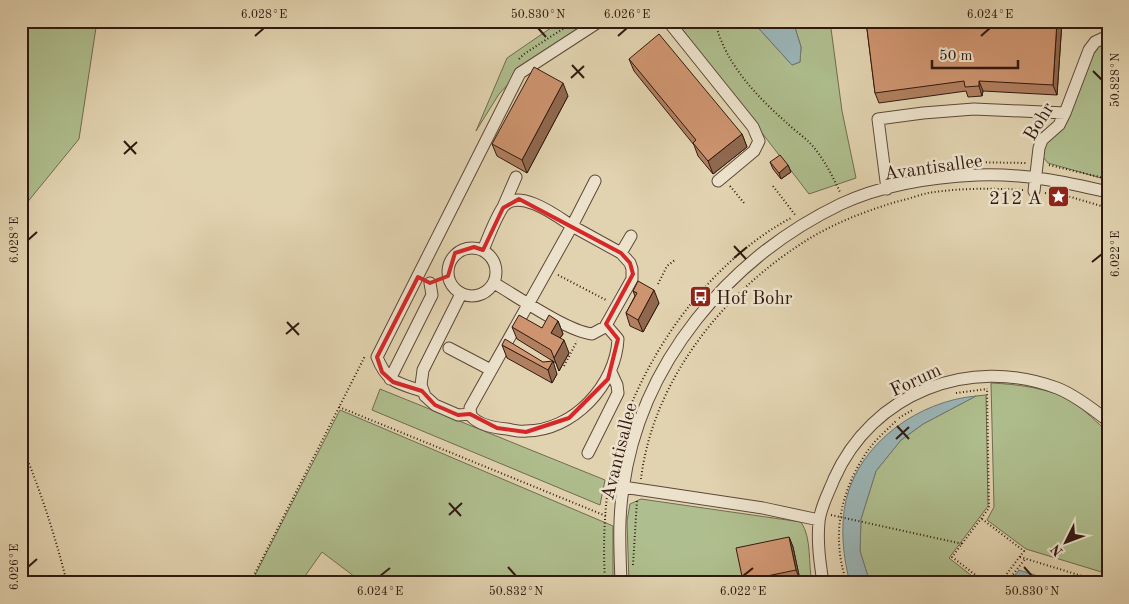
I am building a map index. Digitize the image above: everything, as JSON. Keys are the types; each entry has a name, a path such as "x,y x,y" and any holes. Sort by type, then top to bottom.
{"street":[{"path":"470,414 458,415 435,406 422,391 390,379 382,372 377,357 485,147 520,74 600,21"},
{"path":"668,21 753,127 759,140 754,151 723,182"},
{"name":"Bohr","path":"1034,191 1034,177 1042,140 1059,125 1095,42 1108,36"},
{"path":"887,189 878,119 923,113 974,110 1065,113"},
{"name":"Avantisallee","path":"621,583 620,521 623,487 646,403 663,369 708,304 745,267 799,221 887,189 967,176 1034,177 1108,192"},
{"path":"483,250 516,177"},
{"path":"595,181 529,303 510,344 491,370 470,408 470,414 475,420 497,428 526,432 547,427 569,418 594,396 611,372 618,351 618,339 606,325"},
{"path":"494,283 581,332 592,334 606,325 633,274 630,263 621,253 531,202 520,199 514,195 510,188"},
{"path":"503,208 510,201 520,199"},
{"path":"621,253 631,236"},
{"path":"474,247 483,250 495,264 497,274 494,283 480,295 470,296 461,294 453,288 448,276 449,261 455,253 464,248 474,247"},
{"path":"418,277 430,283 448,276"},
{"path":"390,379 432,295 430,283"},
{"path":"422,391 423,370 461,294"},
{"path":"450,348 491,370"},
{"path":"588,453 618,393 617,385 611,372"},
{"name":"Forum","path":"823,583 819,557 819,520 840,466 854,445 879,417 903,400 930,386 959,378 986,374 1028,380 1058,388 1108,421"},
{"path":"623,487 763,508 819,520"}],"path":[{"path":"715,21 722,43 746,81 766,104 810,143 825,164 840,192"},
{"path":"908,171 931,165 995,161 1056,166 1108,179"},
{"path":"723,182 744,203"},
{"path":"773,186 799,221"},
{"path":"633,566 643,457 658,413 692,350 728,304 780,258 813,236 869,210 928,193 1000,188 1071,197 1108,208"},
{"path":"832,196 847,189"},
{"path":"605,583 606,516 612,464 635,397 668,336 702,292 730,263 756,241 799,221 802,212"},
{"path":"658,284 667,266 675,260"},
{"path":"547,269 611,303 616,294 622,297"},
{"path":"564,366 581,332"},
{"path":"986,374 989,508 952,557 986,583"},
{"path":"950,394 987,389"},
{"path":"339,407 620,521"},
{"path":"847,583 839,551 840,516 845,492 870,448 898,419 915,409"},
{"path":"21,444 37,480 54,533 66,583"},
{"path":"840,516 963,544"},
{"path":"982,518 1024,552 1000,583"},
{"path":"1020,557 1105,583"},
{"path":"1012,583 1010,578 1026,558"}],"highlighted area":[{"path":"519,199 621,253 630,263 633,274 606,324 618,339 608,379 569,418 526,432 497,428 470,414 458,415 435,405 422,391 393,382 382,372 377,357 418,277 430,283 448,276 455,253 474,247 483,250 503,208"}],"green space":[{"path":"21,21 97,21 79,139 21,210"},
{"path":"561,21 594,21 527,64 499,94 476,131 507,58"},
{"path":"676,21 752,21 792,65 800,62 801,47 793,21 830,21 842,111 856,178 809,194"},
{"path":"1108,41 1108,180 1048,163 1043,157 1044,146 1063,126 1093,52 1102,42"},
{"path":"991,383 1011,384 1044,390 1065,397 1108,432 1108,574 1026,549 987,520 994,507"},
{"path":"380,389 605,480 600,505 372,410"},
{"path":"986,395 988,506 949,558 981,583 870,583 860,551 861,519 876,471 901,440 923,424 976,396"},
{"path":"340,410 613,526 613,583 363,583 322,552 300,583 251,583"},
{"path":"641,499 801,522 807,536 812,583 629,583 627,521 630,504"}],"water":[{"path":"752,21 793,21 801,47 800,62 792,65"},
{"path":"976,396 923,424 901,440 876,471 861,519 860,551 870,583 850,583 843,542 844,510 853,479 864,460 878,443 895,428 914,416 934,406"},
{"path":"1019,570 1060,583 1017,583 1014,576"}],"building":[{"path":"866,21 1057,21 1053,85 979,81 979,86 965,87 964,81 875,93"},
{"path":"659,34 742,134 708,161 693,143 696,140 629,59"},
{"path":"534,67 563,83 522,160 492,144"},
{"path":"780,155 788,165 779,173 770,162"},
{"path":"638,281 654,290 638,320 626,313 637,293 633,291"},
{"path":"519,315 542,328 549,315 558,321 551,333 564,340 554,358 551,350 512,327"},
{"path":"505,339 543,362 553,361 548,370 502,345"},
{"path":"789,537 796,570 743,581 736,548"}],"place":[{"name":"212 A","path":"1058,197"},
{"name":"Hof Bohr","path":"700,297"}]}
